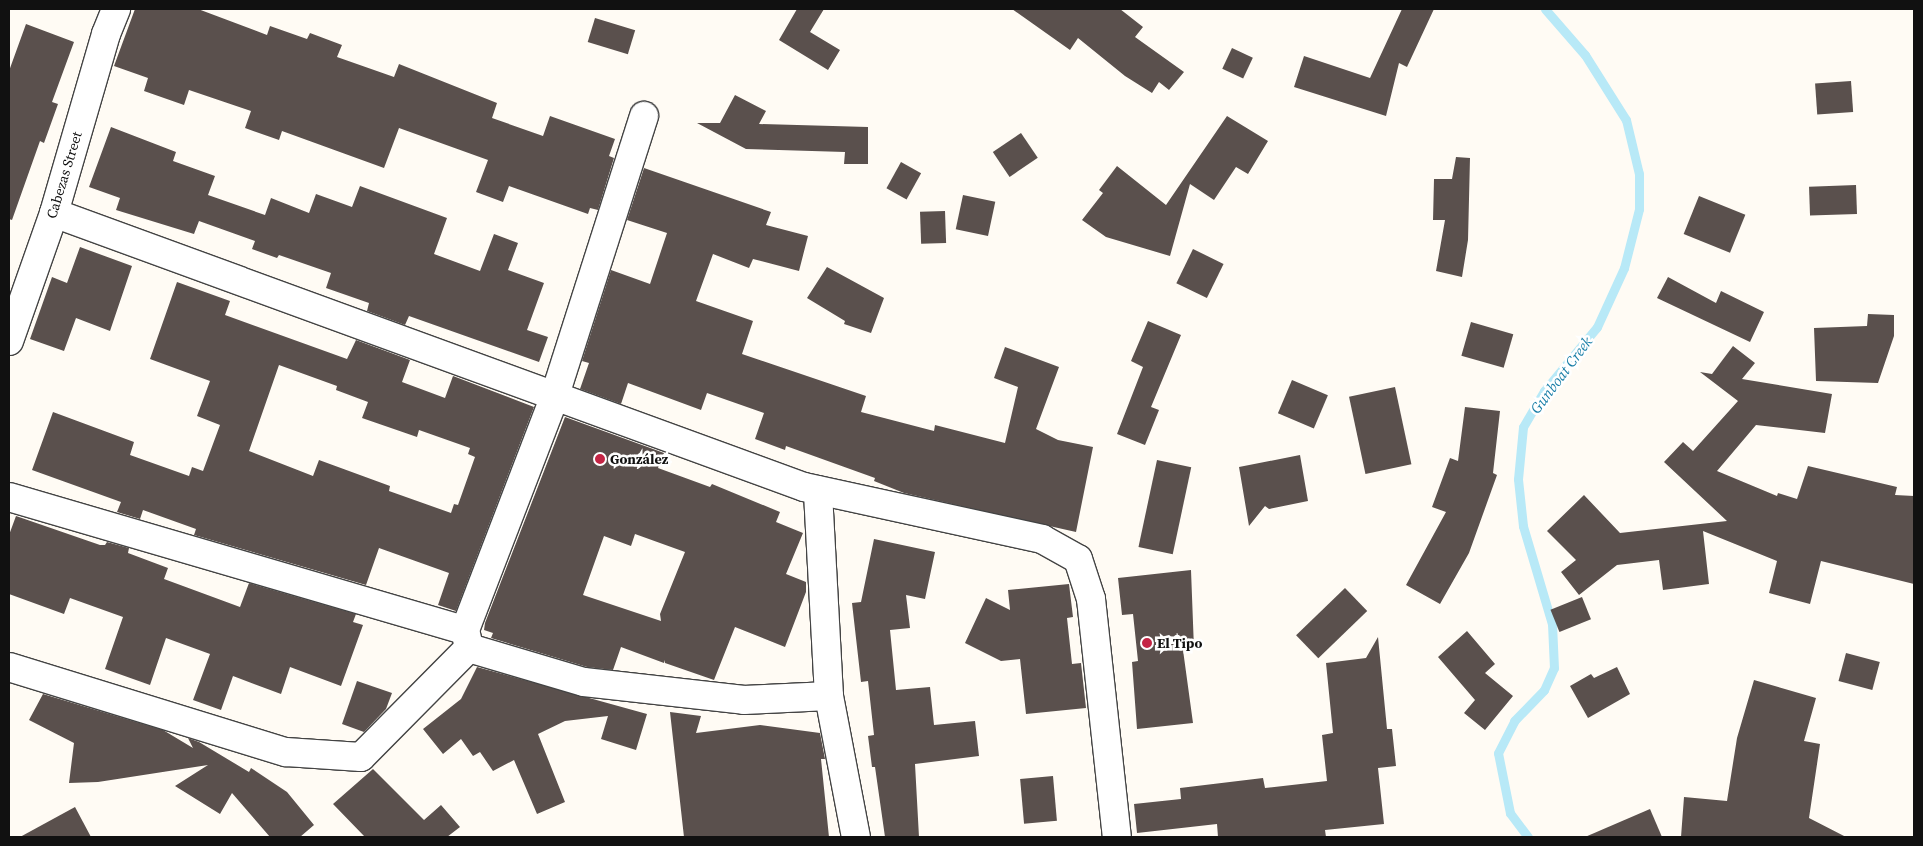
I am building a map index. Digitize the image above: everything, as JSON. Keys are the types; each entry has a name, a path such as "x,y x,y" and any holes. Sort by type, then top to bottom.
{"street":[{"name":"Cabezas Street","path":"9,341 54,213 106,34 116,9"},
{"path":"9,667 286,752 362,757 467,639 555,395 644,116"},
{"path":"54,213 818,490 1042,540 1078,559 1091,599 1117,837"},
{"path":"818,490 828,696 856,837"},
{"path":"9,497 467,639 584,682 744,700 828,696"}],"building":[{"path":"135,9 198,9 267,35 270,26 307,39 310,33 342,45 337,57 394,77 399,64 497,103 492,118 543,136 550,116 615,139 609,156 614,158 598,210 590,208 588,214 509,186 503,202 476,192 488,160 399,128 384,168 282,131 279,140 245,128 251,111 189,90 184,105 144,91 148,78 114,66"},
{"path":"797,9 824,9 810,32 840,50 828,70 779,40"},
{"path":"1012,9 1120,9 1143,27 1135,37 1184,72 1169,90 1159,82 1152,93 1125,76 1078,38 1070,50"},
{"path":"1402,9 1434,9 1407,67 1399,63 1386,116 1294,87 1304,56 1370,78"},
{"path":"595,18 635,30 628,54 588,42"},
{"path":"26,24 74,42 52,102 58,104 44,143 40,141 12,220 9,219 9,71"},
{"path":"1232,48 1253,58 1243,79 1222,69"},
{"path":"1851,81 1853,112 1817,114 1815,84"},
{"path":"735,95 766,111 759,124 868,127 868,164 844,164 845,152 746,149 697,123 720,123"},
{"path":"1227,116 1268,141 1248,174 1236,167 1214,200 1190,184 1170,256 1106,237 1082,220 1103,193 1099,190 1117,166 1166,205"},
{"path":"111,127 176,152 173,161 215,176 208,195 265,215 271,198 309,213 316,194 352,207 360,186 447,218 434,254 480,271 494,234 518,243 508,270 544,283 527,330 548,337 539,362 409,316 405,325 367,311 369,303 326,288 331,273 279,255 277,258 252,249 255,241 199,221 194,234 116,210 120,198 89,187"},
{"path":"1021,133 1038,158 1010,177 993,152"},
{"path":"1456,157 1470,158 1468,240 1462,277 1436,271 1445,220 1433,220 1434,179 1452,179"},
{"path":"901,162 921,173 907,199 886,188"},
{"path":"644,168 771,212 766,225 808,236 799,271 753,259 749,268 713,254 696,301 753,321 742,354 866,396 861,412 934,431 935,425 1005,443 1018,387 994,378 1005,347 1059,367 1036,429 1058,440 1093,447 1076,532 904,493 874,481 875,478 786,446 785,450 755,439 764,413 707,393 701,410 628,383 621,404 580,389 589,363 582,361 611,270 650,284 667,233 627,220"},
{"path":"1856,185 1857,214 1810,216 1809,187"},
{"path":"963,195 995,202 988,236 956,229"},
{"path":"1699,196 1745,215 1730,253 1684,234"},
{"path":"945,211 946,243 921,244 920,212"},
{"path":"80,247 132,266 110,331 76,318 64,351 30,339 52,277 67,283"},
{"path":"1193,249 1224,264 1207,298 1176,283"},
{"path":"827,267 884,298 871,333 844,324 845,321 807,298"},
{"path":"1668,277 1716,303 1721,291 1764,312 1750,342 1657,298"},
{"path":"177,282 230,301 225,315 347,359 356,340 410,360 402,382 445,398 453,376 534,407 456,611 438,605 449,573 379,548 366,585 194,535 196,529 143,510 140,519 117,512 121,502 32,470 53,412 134,442 130,455 189,476 192,467 203,471 220,425 197,416 210,381 150,359","holes":["279,365 337,386 336,390 368,402 362,418 417,437 419,430 470,448 468,454 475,457 458,505 454,504 451,513 389,491 390,486 319,460 313,476 249,451"]},
{"path":"1868,314 1894,315 1894,336 1878,383 1816,381 1814,328 1867,326"},
{"path":"1148,321 1181,335 1151,407 1159,410 1145,445 1117,434 1143,367 1131,361"},
{"path":"1471,322 1513,334 1504,368 1461,356"},
{"path":"1733,346 1755,363 1742,379 1832,394 1825,433 1756,425 1717,471 1777,496 1778,493 1797,499 1808,466 1897,487 1895,495 1914,496 1914,584 1821,561 1810,604 1769,593 1777,561 1703,531 1709,584 1663,590 1659,560 1617,565 1579,595 1561,572 1576,560 1547,531 1584,495 1620,533 1727,521 1664,462 1683,442 1693,451 1738,401 1700,372 1712,374"},
{"path":"1292,380 1328,395 1314,428 1278,413"},
{"path":"1395,387 1411,464 1365,474 1349,397"},
{"path":"1465,407 1500,411 1493,473 1497,475 1469,553 1440,604 1406,585 1446,512 1432,507 1450,458 1458,461"},
{"path":"565,417 664,453 658,468 710,487 712,484 780,512 776,522 803,533 786,574 806,582 806,592 785,647 735,627 714,680 665,663 665,660 664,663 621,647 613,670 587,667 491,638 493,633 484,630 485,623","holes":["635,534 685,552 660,614 661,621 583,595 604,536 631,546"]},
{"path":"1300,455 1308,501 1269,509 1265,506 1249,526 1239,467"},
{"path":"1157,460 1191,467 1173,554 1138,547"},
{"path":"16,516 100,545 105,545 107,542 129,548 128,553 168,568 164,579 240,607 249,583 356,614 353,622 363,625 341,686 290,667 281,694 233,676 221,710 193,700 210,654 166,638 150,685 105,669 123,617 70,598 64,614 9,594 9,535"},
{"path":"874,539 935,552 925,599 906,595 910,628 890,630 896,690 930,687 934,725 975,721 979,756 915,764 919,837 885,837 875,767 872,767 868,736 874,735 868,681 861,682 852,603 861,602"},
{"path":"1191,570 1194,649 1183,650 1193,723 1137,729 1132,662 1138,661 1133,614 1122,615 1118,578"},
{"path":"1069,584 1073,617 1067,618 1072,664 1081,663 1086,708 1026,714 1020,659 1001,661 965,643 986,598 1010,610 1008,590"},
{"path":"1345,588 1367,611 1318,658 1296,635"},
{"path":"1582,597 1591,619 1559,632 1550,610"},
{"path":"1467,631 1495,664 1485,673 1513,696 1485,730 1464,713 1475,700 1438,657"},
{"path":"1378,637 1387,729 1392,729 1396,766 1378,768 1384,824 1325,830 1326,837 1218,837 1217,824 1137,833 1134,804 1181,799 1180,788 1263,778 1265,788 1327,781 1322,735 1333,733 1326,663 1366,658"},
{"path":"1846,653 1880,662 1872,690 1838,681"},
{"path":"477,667 647,714 636,750 601,739 608,716 565,721 538,734 565,802 537,814 514,760 493,771 480,752 473,756 461,739 443,754 423,729 461,699"},
{"path":"1617,667 1630,694 1588,718 1570,686 1591,674 1594,678"},
{"path":"1754,680 1816,698 1804,741 1820,744 1809,818 1846,837 1681,837 1684,797 1727,801 1737,738"},
{"path":"357,681 392,693 386,709 364,732 342,724"},
{"path":"43,694 163,730 193,748 188,738 199,742 249,772 251,768 287,792 314,825 300,837 270,837 232,793 220,814 175,786 208,765 98,782 69,783 74,743 29,720"},
{"path":"670,712 701,716 696,733 760,725 820,733 825,759 821,759 829,837 684,837"},
{"path":"373,769 424,820 441,805 460,827 447,837 365,837 333,804"},
{"path":"1053,776 1057,821 1024,824 1020,779"},
{"path":"75,807 91,837 20,837"},
{"path":"1650,809 1662,837 1585,837"}],"waterway":[{"name":"Gunboat Creek","path":"1528,837 1510,813 1498,753 1514,721 1544,690 1554,668 1552,624 1523,526 1518,479 1523,427 1544,391 1597,327 1624,268 1639,209 1639,174 1626,120 1585,55 1545,9"}],"place":[{"name":"González","path":"600,459"},
{"name":"El Tipo","path":"1147,643"}]}
